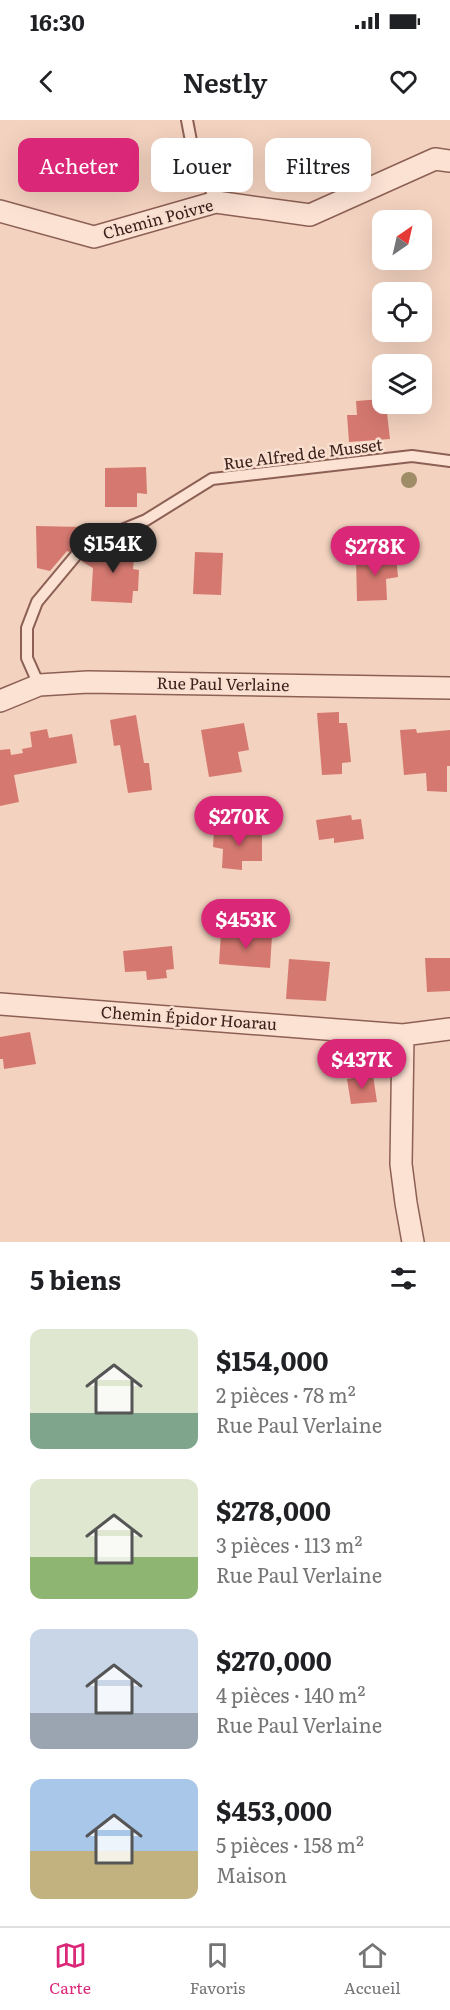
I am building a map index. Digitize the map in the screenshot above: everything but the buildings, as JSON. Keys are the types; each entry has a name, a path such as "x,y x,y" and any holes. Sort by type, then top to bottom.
{"street":[{"name":"Chemin Poivre","path":"0,212 94,237 216,202 310,215 435,159 450,161"},
{"name":"Rue Paul Verlaine","path":"0,701 39,685 88,682 450,688"},
{"name":"Chemin Épidor Hoarau","path":"0,1004 403,1035 450,1029"},
{"path":"403,1035 401,1164 413,1242"}],"lane":[{"path":"187,120 191,141 216,202"},
{"name":"Rue Alfred de Musset","path":"39,685 27,658 27,628 37,602 77,554 100,539 146,520 212,479 412,456 450,461"}]}
